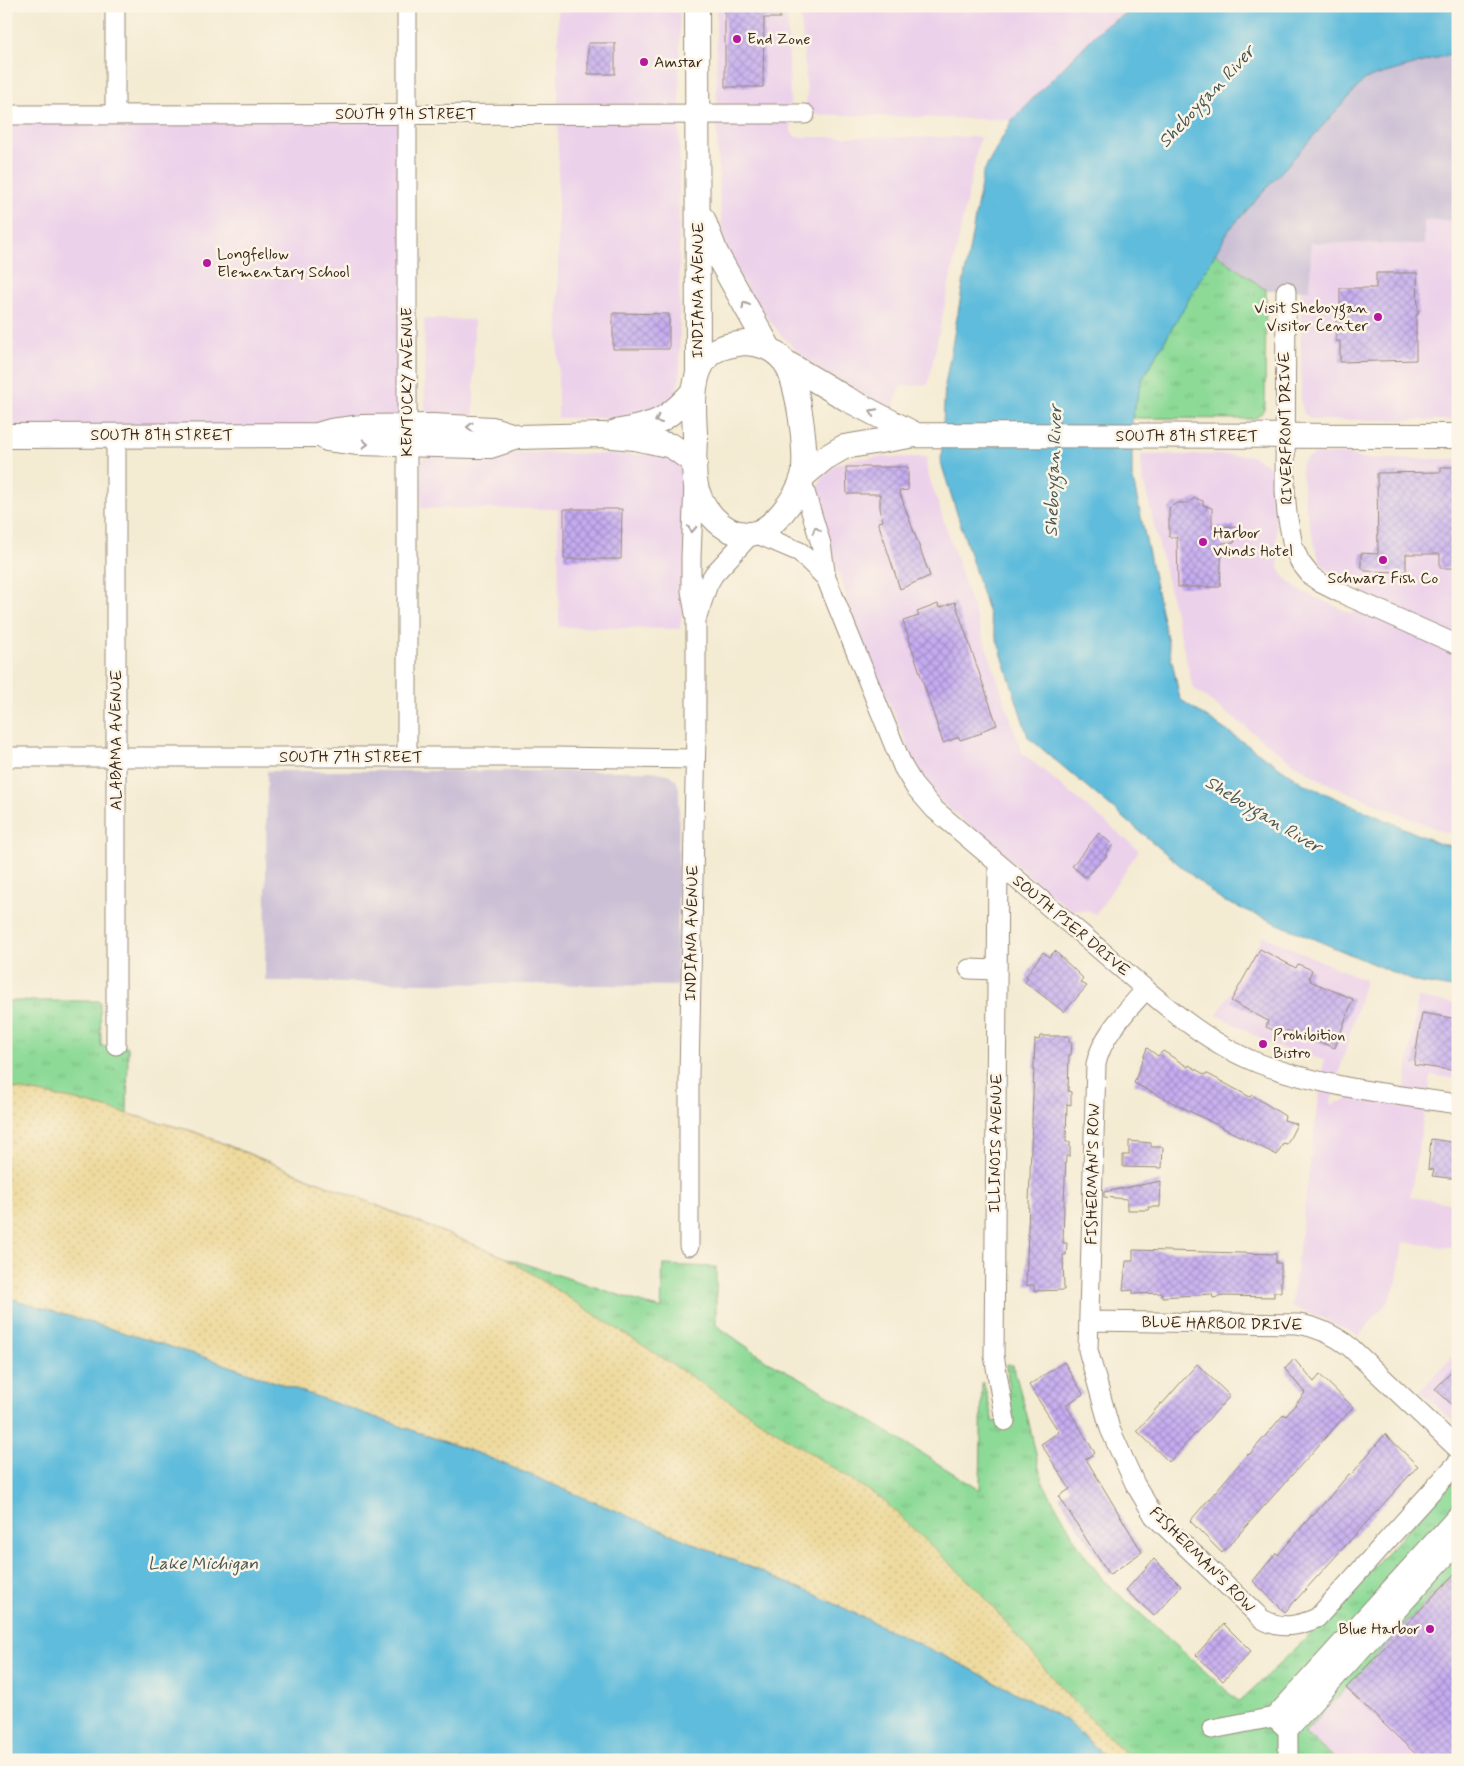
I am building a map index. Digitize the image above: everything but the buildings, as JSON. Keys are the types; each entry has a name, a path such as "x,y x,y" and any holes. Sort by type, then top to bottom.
{"main road":[{"name":"INDIANA AVENUE","path":"696,381 699,208 697,6"},
{"name":"INDIANA AVENUE","path":"699,208 716,253 777,355"},
{"path":"744,343 758,344 777,355 798,402 802,424 802,477 790,504 776,520 753,534 733,531 726,529 705,506 695,472 694,407 696,381 709,354 721,347 744,343"},
{"name":"SOUTH 8TH STREET","path":"777,355 847,399 916,435"},
{"name":"SOUTH 8TH STREET","path":"602,435 662,419 686,399 696,381"},
{"name":"SOUTH 8TH STREET","path":"6,436 317,435 342,442 406,436 490,446 518,436 602,435 635,438 672,446 695,472"},
{"name":"SOUTH 8TH STREET","path":"802,477 824,458 844,446 916,435 1458,436"}],"street":[{"path":"115,6 115,114"},
{"name":"KENTUCKY AVENUE","path":"407,6 407,757"},
{"name":"SOUTH 9TH STREET","path":"6,115 805,114"},
{"name":"RIVERFRONT DRIVE","path":"1286,291 1285,436 1287,514 1295,552 1305,569 1315,579 1335,591 1458,645"},
{"name":"ALABAMA AVENUE","path":"116,436 116,1045"},
{"name":"INDIANA AVENUE","path":"689,1246 689,1076 696,620 691,578 695,472"},
{"name":"SOUTH PIER DRIVE","path":"802,477 821,544 826,578 903,767 915,788 934,810 1146,989 1188,1023 1221,1045 1257,1063 1313,1080 1458,1104"},
{"name":"SOUTH PIER DRIVE","path":"753,534 800,552 826,578"},
{"name":"INDIANA AVENUE","path":"696,620 708,584 714,574 753,534"},
{"name":"SOUTH 7TH STREET","path":"6,757 695,758"},
{"name":"ILLINOIS AVENUE","path":"998,865 994,1355 1005,1421"},
{"path":"969,969 997,970"},
{"name":"FISHERMAN'S ROW","path":"1146,989 1109,1035 1099,1053 1096,1064 1088,1350 1110,1429 1135,1484 1150,1510 1221,1582 1262,1619 1269,1623 1285,1626 1302,1624 1317,1618 1458,1462"},
{"name":"BLUE HARBOR DRIVE","path":"1089,1322 1298,1324 1321,1329 1331,1333 1350,1346 1458,1449"},
{"path":"1212,1729 1274,1717 1458,1515"},
{"path":"1288,1760 1288,1730 1458,1543"},
{"path":"1274,1717 1288,1730"}],"shaded area":[{"path":"558,6 680,6 680,376 676,395 671,403 643,418 558,418"},
{"path":"716,6 787,6 791,132 796,137 980,137 928,385 900,386 893,412 814,366 795,349 781,335 753,300 730,259 724,241 720,209 717,145"},
{"path":"800,6 1139,6 1103,27 1012,120 805,114 807,94"},
{"path":"1458,52 1458,221 1424,220 1424,244 1311,243 1310,290 1266,290 1215,253 1229,230 1365,79"},
{"name":"Longfellow Elementary School","path":"407,114 406,426 6,436 6,115"},
{"path":"1423,220 1458,221 1458,420 1316,420 1309,418 1304,413 1301,403 1301,290 1310,290 1310,243 1423,244"},
{"path":"424,319 474,320 474,415 433,415 425,411"},
{"path":"437,454 662,455 679,464 684,471 685,478 684,598 680,629 559,627 558,509 421,508 421,462 424,458"},
{"path":"1316,454 1351,454 1360,459 1458,459 1458,834 1444,832 1324,782 1296,765 1193,688 1142,474 1141,455 1246,455 1267,464 1273,471 1275,479 1277,555 1279,568 1284,577 1299,590 1353,614 1365,588 1331,572 1321,564 1305,505 1301,468 1303,462 1308,457"},
{"path":"926,457 927,471 1022,753 1139,850 1096,914 1089,911 1073,910 1065,906 944,804 928,787 918,771 854,619 817,512 815,500 816,492 823,477 835,465 852,459"},
{"path":"267,771 653,771 671,775 679,788 677,986 265,981"},
{"path":"1263,936 1365,980 1330,1105 1356,1097 1395,1104 1402,1109 1418,998 1458,1004 1458,1079 1431,1075 1410,1197 1458,1204 1458,1249 1403,1242 1397,1281 1389,1300 1359,1336 1322,1318 1291,1307 1324,1060 1268,1043 1217,1015"},
{"path":"1458,1351 1458,1426 1420,1391"},
{"name":"Blue Harbor","path":"1458,1568 1458,1760 1336,1760 1304,1733"}],"green space":[{"path":"1215,253 1266,290 1265,404 1263,411 1252,419 1132,418 1142,380"},
{"path":"6,1001 100,1001 101,1046 128,1047 127,1114 192,1131 507,1258 661,1309 663,1265 716,1267 716,1325 767,1361 804,1380 980,1490 982,1382 993,1422 1010,1419 1007,1364 1013,1365 1042,1481 1080,1548 1103,1580 1239,1702 1309,1636 1458,1476 1458,1568 1304,1733 1336,1760 1109,1760 1066,1720 969,1668 485,1456 6,1297"}],"sand":[{"path":"6,1087 76,1100 192,1131 507,1258 883,1500 980,1592 1068,1696 1132,1760 1109,1760 1066,1720 969,1668 816,1595 485,1456 207,1358 6,1297"}],"water":[{"name":"Sheboygan River","path":"1139,6 1458,6 1458,52 1365,79 1229,230 1142,380 1132,418 1132,475 1180,699 1304,784 1440,844 1458,847 1458,989 1416,982 1221,900 1028,737 941,463 945,385 983,173 1012,120 1103,27"},
{"name":"Lake Michigan","path":"6,1297 207,1358 485,1456 816,1595 969,1668 1066,1720 1109,1760 6,1760"}],"place":[{"name":"End Zone","path":"737,39"},
{"name":"Amstar","path":"644,62"},
{"name":"Longfellow Elementary School","path":"207,263"},
{"name":"Visit Sheboygan Visitor Center","path":"1378,317"},
{"name":"Harbor Winds Hotel","path":"1203,542"},
{"name":"Schwarz Fish Co","path":"1383,560"},
{"name":"Prohibition Bistro","path":"1263,1044"},
{"name":"Blue Harbor","path":"1430,1629"}]}
